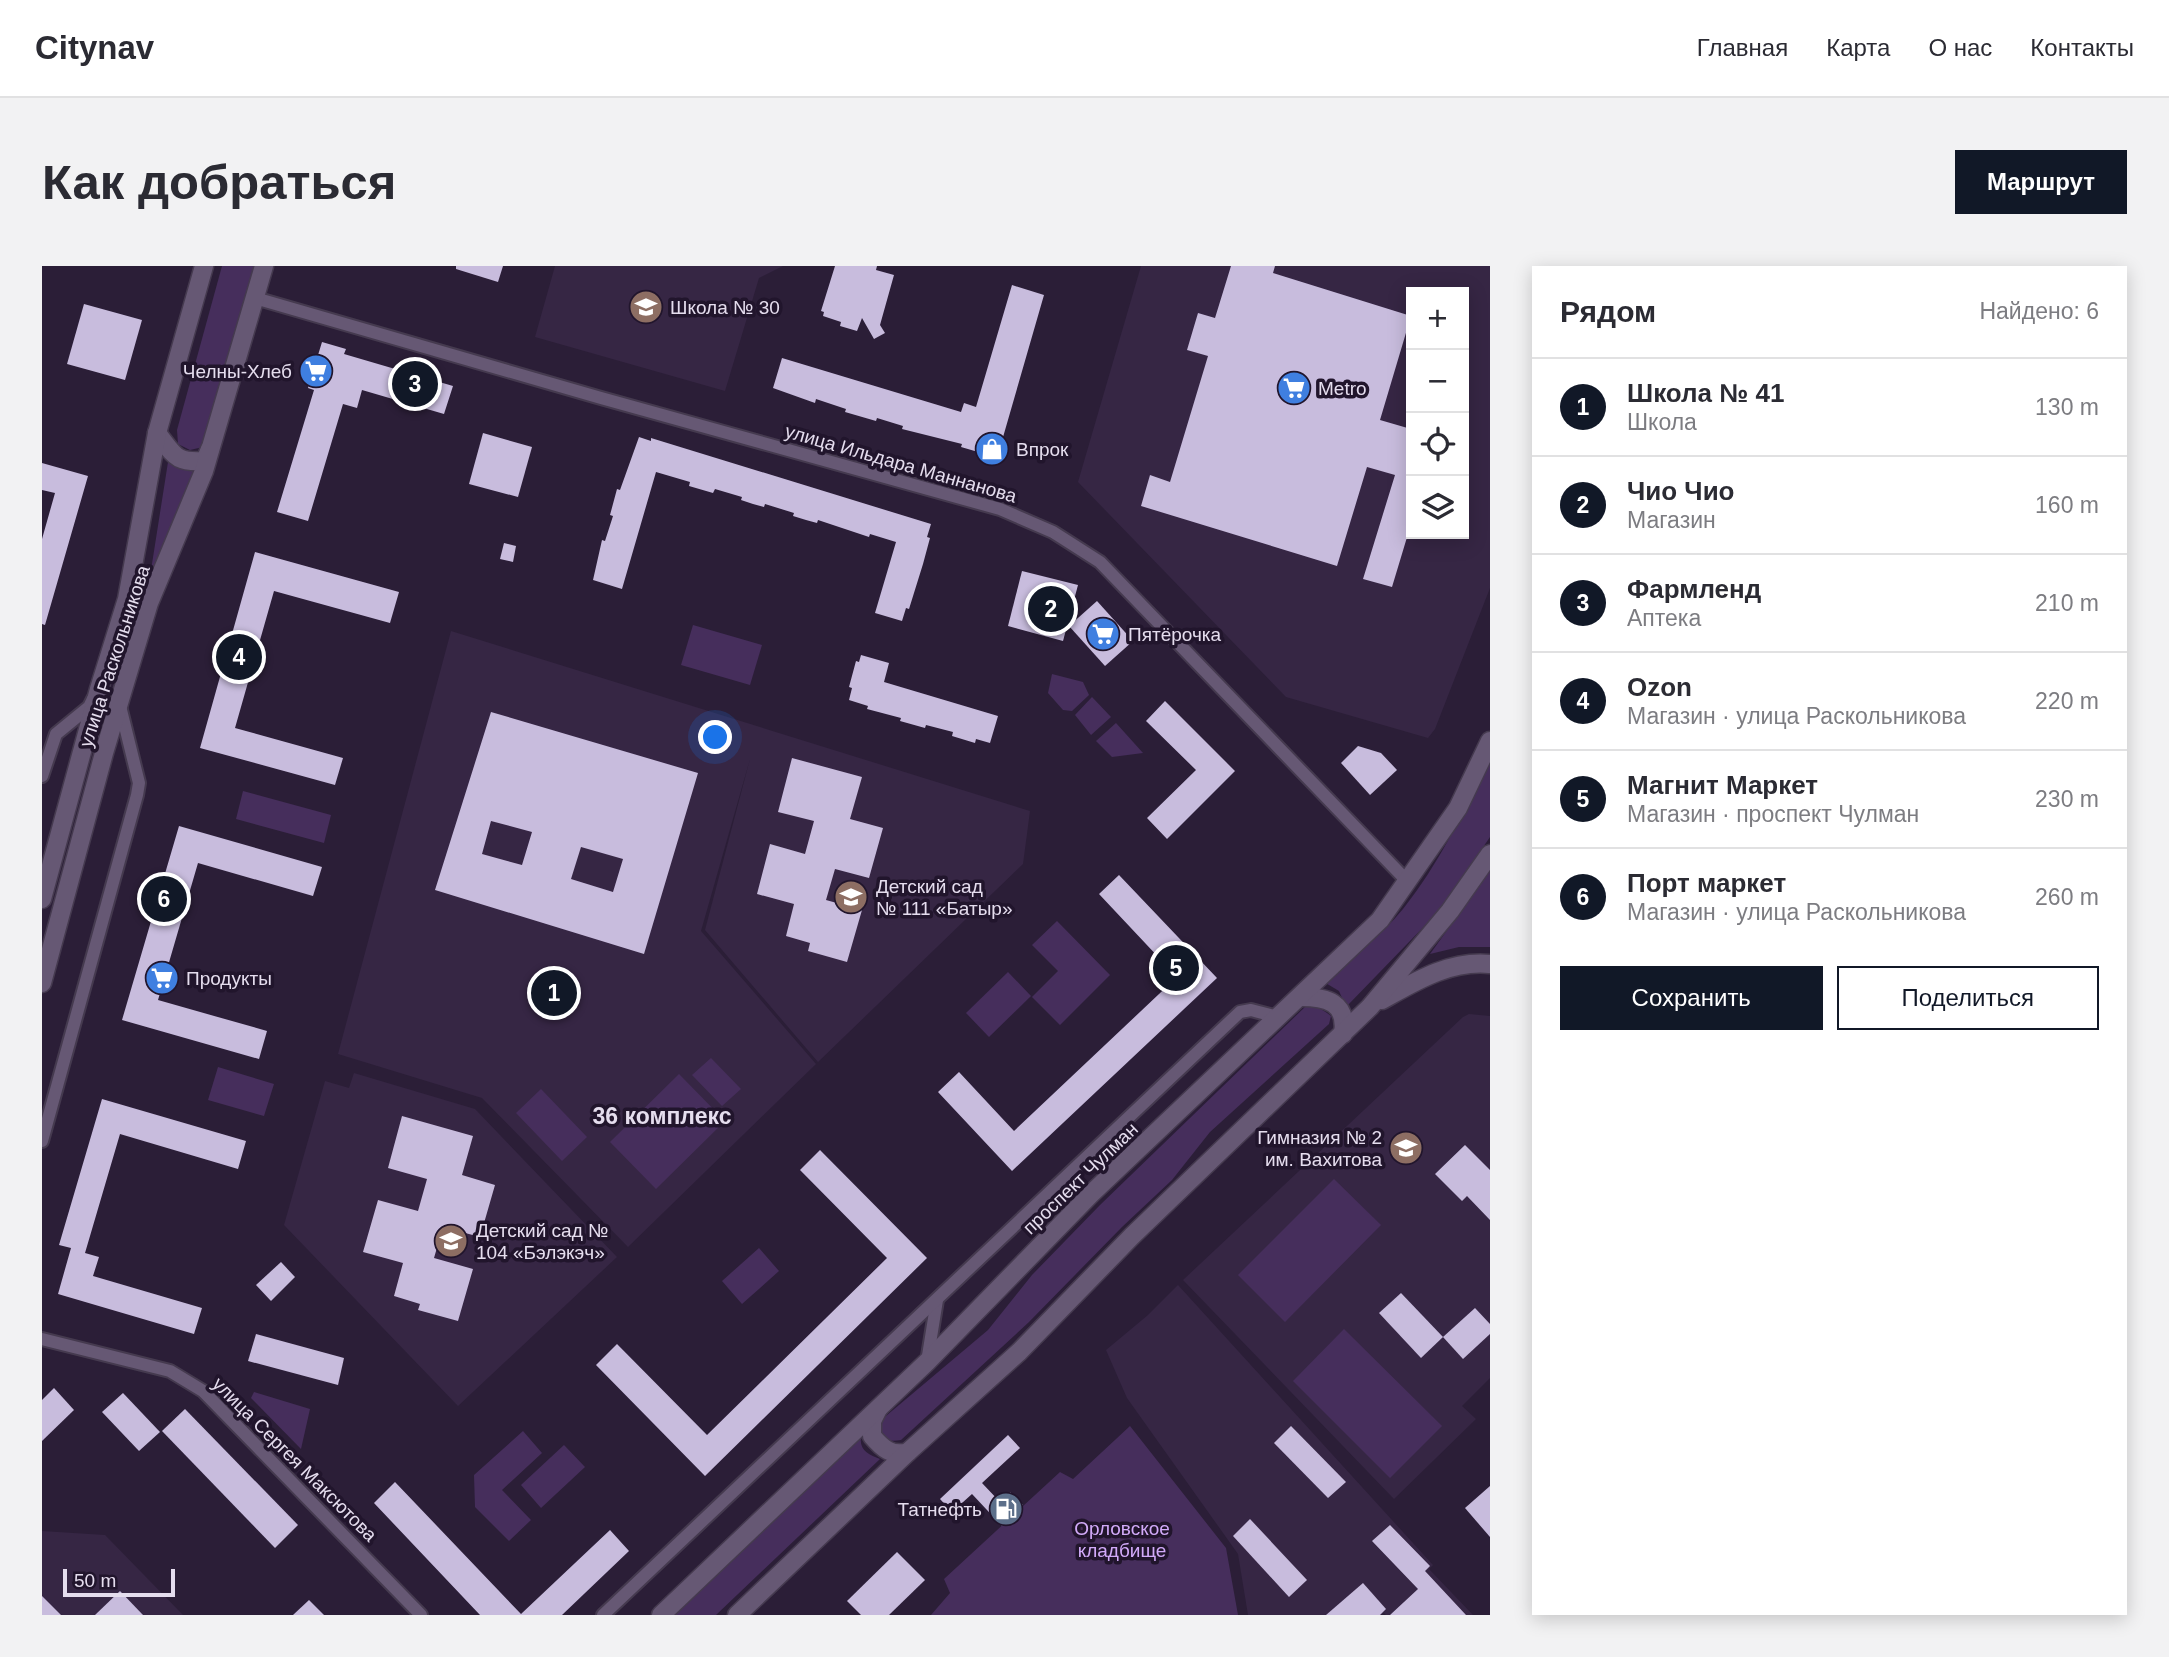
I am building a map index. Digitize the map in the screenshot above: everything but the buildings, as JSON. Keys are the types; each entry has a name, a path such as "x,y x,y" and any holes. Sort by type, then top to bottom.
{"main road":[{"name":"улица Раскольникова","path":"42,899 99,689 127,599 157,433 204,266"},
{"name":"улица Раскольникова","path":"42,983 119,701 149,603 204,471 264,266"},
{"path":"157,433 174,454 186,462 205,461 214,440"},
{"name":"проспект Чулман","path":"661,1615 927,1362 1091,1195 1380,920 1458,808 1490,741"},
{"path":"737,1615 908,1452 1020,1352 1132,1236 1370,1007 1450,912 1490,854"},
{"path":"1370,1007 1416,980 1442,969 1473,962 1490,964"},
{"path":"1301,997 1326,998 1336,1005 1342,1014 1343,1034"},
{"path":"877,1409 872,1421 872,1436 890,1452 908,1452"}],"street":[{"name":"улица Ильдара Маннанова","path":"255,298 1000,509 1054,532 1100,562 1408,882"},
{"path":"42,776 56,734 89,707 99,689"},
{"path":"42,1141 137,795 139,783 119,701"},
{"path":"603,1615 1240,1012 1251,1010 1278,1017"},
{"path":"927,1362 937,1300"},
{"name":"улица Сергея Максютова","path":"42,1339 170,1371 203,1391 422,1615"}],"shaded area":[{"name":"Школа № 30","path":"555,266 783,266 759,278 725,391 535,337"},
{"path":"1141,266 1490,266 1490,588 1435,729 1428,738 1286,697 1078,482"},
{"path":"451,631 1030,811 1023,864 818,1062 705,930 750,759 701,931 816,1064 628,1247 482,1098 338,1054"},
{"name":"Гимназия № 2 им. Вахитова","path":"1469,1014 1490,1016 1490,1378 1462,1406 1476,1419 1394,1499 1183,1280"},
{"name":"Детский сад № 104 «Бэлэкэч»","path":"354,1073 475,1109 617,1257 458,1406 284,1225 325,1081 349,1088"},
{"path":"1178,1285 1433,1565 1429,1569 1473,1615 1248,1615 1238,1554 1127,1398 1106,1350 1148,1315"},
{"path":"42,1531 105,1535 183,1615 42,1615"}],"green space":[{"path":"222,266 261,266 203,447 190,450 178,444 177,430"},
{"path":"172,461 180,468 195,470 146,602 168,462"},
{"path":"693,625 762,645 750,685 681,665"},
{"path":"1052,674 1083,682 1089,695 1072,711 1063,710 1048,693"},
{"path":"1092,697 1111,717 1091,735 1075,715"},
{"path":"1116,723 1143,753 1112,757 1096,741"},
{"path":"1490,760 1490,837 1440,910 1346,1007 1339,991 1324,982 1385,929 1416,892 1450,837"},
{"path":"243,791 331,815 324,843 236,819"},
{"path":"1490,871 1490,947 1459,947 1430,954"},
{"path":"1057,921 1110,975 1060,1025 1032,997 1058,971 1032,945"},
{"path":"1008,972 1031,996 989,1037 966,1013"},
{"path":"1306,1006 1319,1008 1331,1016 1329,1024 1210,1132 1172,1180 1029,1322 901,1440 891,1441 884,1438 880,1421 988,1330 1032,1275 1100,1205"},
{"path":"711,1058 741,1089 722,1106 692,1075"},
{"path":"218,1067 274,1084 264,1116 208,1100"},
{"path":"679,1074 725,1121 656,1189 610,1142"},
{"path":"541,1089 587,1137 562,1161 516,1113"},
{"path":"1334,1179 1381,1225 1285,1322 1238,1275"},
{"path":"759,1248 779,1271 742,1304 722,1281"},
{"path":"1344,1329 1442,1426 1390,1478 1293,1381"},
{"path":"254,1392 310,1409 301,1449 251,1398"},
{"name":"Орловское кладбище","path":"1130,1426 1226,1548 1238,1615 931,1615 950,1593 944,1579 1060,1472 1073,1479"},
{"path":"523,1431 542,1453 502,1490 531,1520 509,1541 475,1507 474,1475"},
{"path":"861,1437 863,1449 880,1459 716,1615 674,1615"},
{"path":"564,1445 585,1467 541,1508 521,1485"}],"place":[{"name":"Школа № 30","path":"646,307"},
{"name":"Челны-Хлеб","path":"316,371"},
{"name":"Фармленд","path":"415,384"},
{"name":"Metro","path":"1294,388"},
{"name":"Впрок","path":"992,449"},
{"name":"Чио Чио","path":"1051,609"},
{"name":"Пятёрочка","path":"1103,634"},
{"name":"Ozon","path":"239,657"},
{"name":"Детский сад № 111 «Батыр»","path":"851,897"},
{"name":"Порт маркет","path":"164,899"},
{"name":"Магнит Маркет","path":"1176,968"},
{"name":"Продукты","path":"162,978"},
{"name":"Школа № 41","path":"554,993"},
{"name":"Гимназия № 2 им. Вахитова","path":"1406,1148"},
{"name":"Детский сад № 104 «Бэлэкэч»","path":"451,1241"},
{"name":"Татнефть","path":"1006,1509"}],"district":[{"name":"36 комплекс","path":"662,1116"}]}
